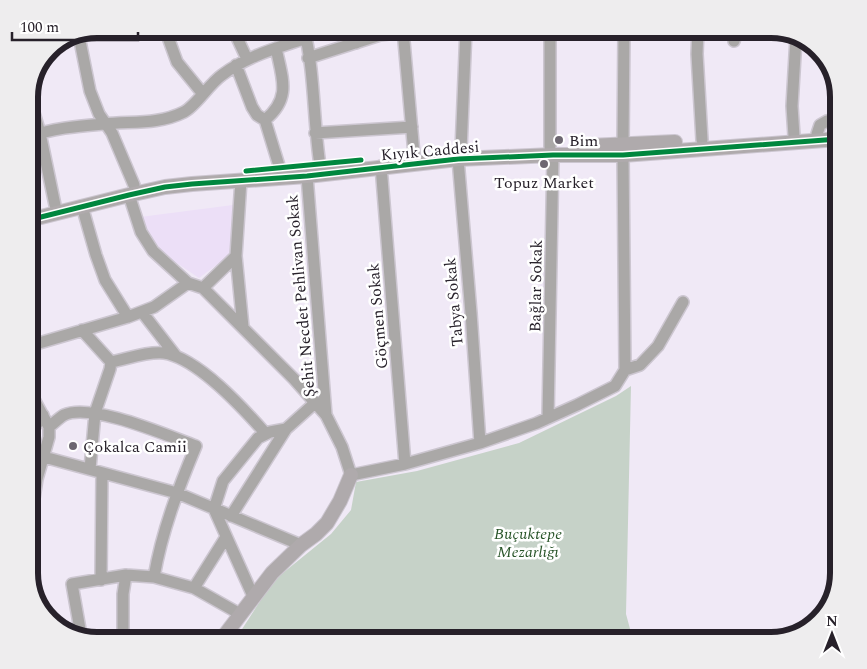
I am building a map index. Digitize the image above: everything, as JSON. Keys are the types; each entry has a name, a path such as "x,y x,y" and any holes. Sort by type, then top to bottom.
{"main road":[{"name":"Kıyık Caddesi","path":"623,150 702,140 830,133"},
{"name":"Kıyık Caddesi","path":"38,210 195,176 280,168 306,171 320,165 414,154 623,150 830,139"},
{"name":"Kıyık Caddesi","path":"38,218 82,206 130,189 241,180 306,171 381,166 459,154"},
{"path":"227,632 272,573 327,523 340,501 351,474"}],"street":[{"path":"168,38 177,62 202,94"},
{"path":"237,38 247,59"},
{"path":"38,133 106,123 126,124 158,121 185,112 220,76 236,65 295,38"},
{"path":"306,38 312,73 315,133 320,165"},
{"path":"355,38 356,43"},
{"path":"308,58 371,38"},
{"path":"405,38 414,154"},
{"name":"Tabya Sokak","path":"465,38 459,154 480,443"},
{"name":"Bağlar Sokak","path":"548,418 552,151 550,38"},
{"path":"80,40 90,91 99,114 112,133 130,189 141,232 153,251 188,283 203,288 316,402 326,415 342,447 351,474 405,464 480,443 548,418 615,386 625,370 624,38"},
{"path":"697,38 696,54 702,140"},
{"path":"794,136 792,106 796,43"},
{"path":"266,120 279,107 282,98 283,84 276,48"},
{"path":"236,65 252,107 257,115 266,120 280,168"},
{"path":"817,134 820,125 830,120"},
{"path":"315,133 412,127"},
{"path":"38,148 55,205"},
{"name":"Göçmen Sokak","path":"381,166 405,464"},
{"name":"Şehit Necdet Pehlivan Sokak","path":"306,171 326,415"},
{"path":"241,180 236,256 243,327"},
{"path":"82,206 105,280 128,318"},
{"path":"203,288 236,256"},
{"path":"38,343 128,318 154,307 188,283"},
{"path":"625,370 640,365 658,346 683,302"},
{"path":"142,312 176,356"},
{"path":"82,330 111,362"},
{"path":"111,362 163,353 176,356 196,368 234,399 266,434"},
{"path":"90,469 95,413 111,362"},
{"path":"231,516 286,429 316,402"},
{"path":"38,406 49,427 49,437 38,475"},
{"path":"49,427 65,414 95,413 110,416 196,446 177,493 160,546 154,577"},
{"path":"38,422 43,415"},
{"path":"253,596 214,509 223,481 258,438 286,429"},
{"path":"44,457 177,493 301,545"},
{"path":"101,580 102,473"},
{"path":"194,588 226,537"},
{"path":"123,632 123,594 126,575"},
{"path":"80,629 72,584 126,575 154,577 194,588 240,614"}],"shaded area":[{"path":"233,205 230,255 199,278 156,249 140,217"}],"green space":[{"name":"Buçuktepe Mezarlığı","path":"631,386 626,614 631,632 240,632 273,581 331,534 351,510 356,482 417,471 519,443 616,396"}],"cycle path":[{"path":"38,218 165,187 192,184 307,176 458,159 553,155 623,155 830,140"},
{"path":"246,171 361,160"}],"place":[{"name":"Bim","path":"559,140"},
{"name":"Topuz Market","path":"544,164"},
{"name":"Çokalca Camii","path":"73,446"}]}
